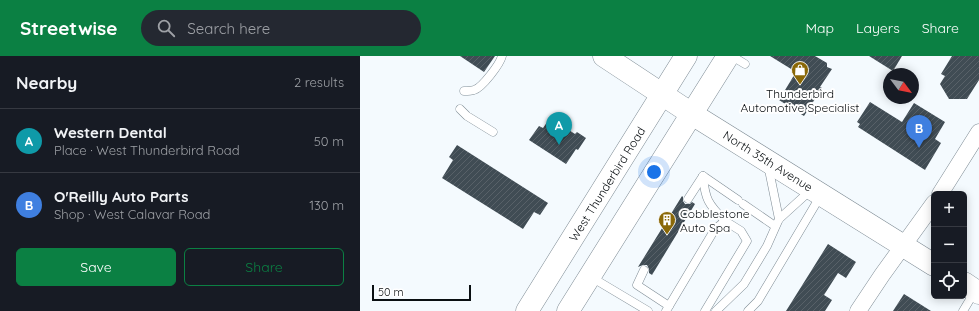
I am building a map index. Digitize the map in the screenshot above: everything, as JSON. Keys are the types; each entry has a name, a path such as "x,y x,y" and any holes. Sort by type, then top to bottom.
{"main road":[{"name":"North 35th Avenue","path":"604,56 662,95 931,263"},
{"name":"West Thunderbird Road","path":"534,306 686,56"},
{"path":"568,311 692,114 736,60"}],"street":[{"path":"942,191 978,135"},
{"path":"858,311 931,207"}],"lane":[{"path":"464,91 475,90 497,66 502,56"},
{"path":"732,56 736,60"},
{"path":"460,109 493,132"},
{"path":"768,161 777,223"},
{"path":"703,176 740,202 777,223"},
{"path":"688,200 703,176"},
{"path":"703,176 704,193 711,207 725,221 741,231 747,241 705,311"},
{"path":"716,311 744,284 767,246 777,223 817,192"},
{"path":"748,311 758,301 817,192"},
{"path":"644,270 637,285 667,308 715,229 725,221"},
{"path":"590,276 648,311"},
{"path":"963,311 973,289"}],"building":[{"path":"460,56 495,56 484,72"},
{"name":"Thunderbird Automotive Specialist","path":"770,56 815,56 827,63 827,67 832,69 804,116 779,100 796,72"},
{"path":"869,56 902,56 895,68 888,68"},
{"path":"952,56 979,56 979,80 967,99 949,99 940,84 945,76 941,74"},
{"path":"870,102 902,122 913,104 916,104 945,122 935,139 941,143 925,170 858,127 860,124 857,122"},
{"path":"550,118 575,134 577,132 586,138 578,150 576,149 566,164 529,140 539,126 543,128"},
{"path":"457,145 548,203 540,215 534,212 523,229 442,178 453,160 449,157"},
{"name":"Cobblestone Auto Spa","path":"682,196 685,204 690,204 692,202 695,204 652,275 649,273 647,265 638,267"},
{"path":"828,244 856,262 846,278 838,273 824,295 832,300 825,311 786,311"},
{"path":"904,294 931,311 893,311"}],"place":[{"name":"Thunderbird Automotive Specialist","path":"800,85"},
{"name":"Western Dental","path":"559,145"},
{"name":"O'Reilly Auto Parts","path":"919,148"},
{"name":"Cobblestone Auto Spa","path":"667,235"}]}
